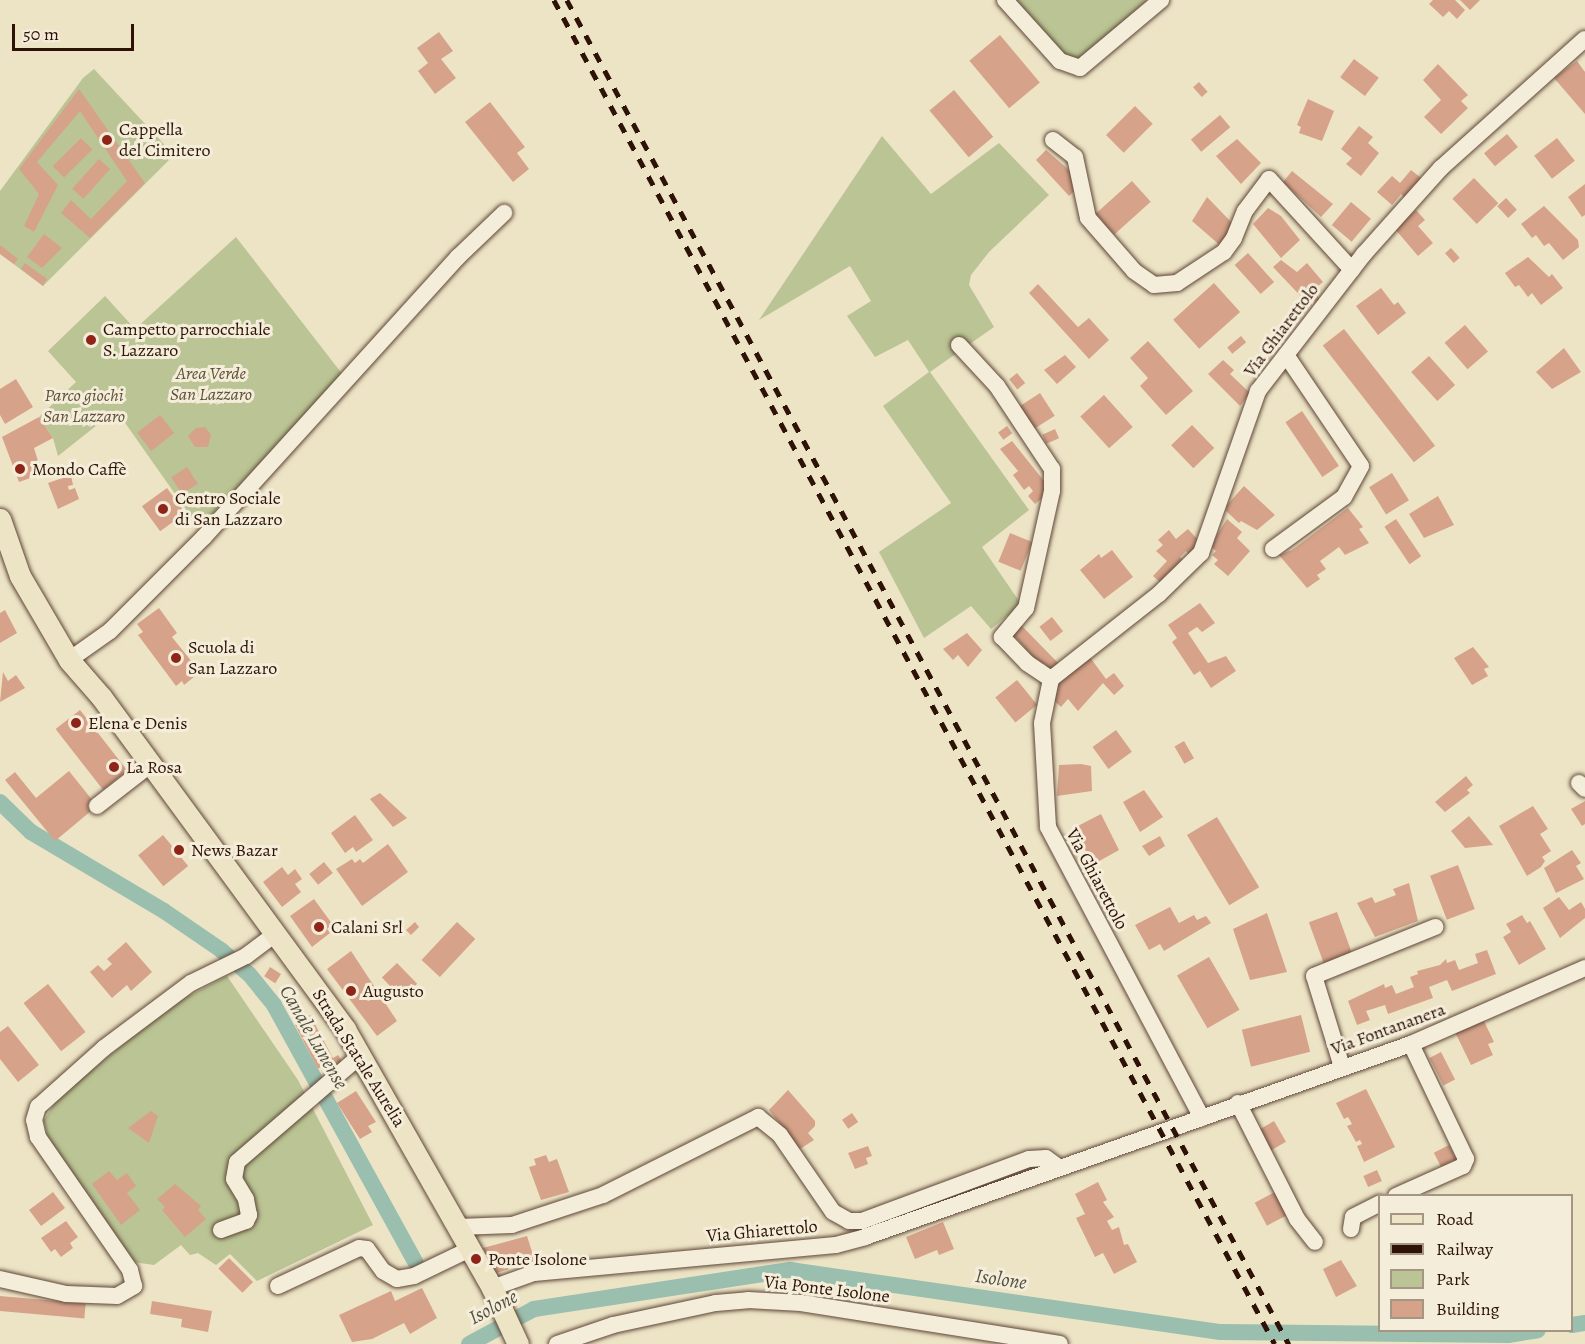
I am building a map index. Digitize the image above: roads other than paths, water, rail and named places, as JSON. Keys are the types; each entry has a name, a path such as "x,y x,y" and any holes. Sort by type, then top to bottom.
{"main road":[{"name":"Strada Statale Aurelia","path":"2,533 39,613 69,660 151,764 361,1055 494,1293 518,1344"}],"street":[{"path":"1005,0 1060,61 1080,68 1161,0"},
{"name":"Via Ghiarettolo","path":"494,1293 534,1273 604,1264 836,1245 1057,1166 1202,1118 1048,827 1042,723 1051,679 1150,602 1201,553 1258,391 1352,270 1441,168 1585,39"},
{"path":"1053,140 1075,157 1088,218 1134,271 1154,285 1177,283 1224,252 1234,238 1245,211 1269,179 1352,270"},
{"path":"69,660 110,631 204,537 458,257 504,213"},
{"path":"960,345 997,386 1052,469 1052,491 1026,608 1002,637 1027,663 1051,679"},
{"path":"1273,549 1344,497 1361,466 1286,355"},
{"path":"97,807 151,764"},
{"path":"1342,1067 1314,976 1435,927"},
{"path":"0,1279 66,1294 117,1296 134,1286 130,1270 38,1137 34,1120 38,1107 46,1095 112,1041 191,983 246,956 275,934"},
{"name":"Via Fontananera","path":"1202,1118 1238,1103 1411,1044 1585,968"},
{"path":"1400,1194 1463,1166 1467,1159 1411,1044"},
{"path":"221,1230 246,1221 249,1215 246,1199 234,1179 237,1162 309,1096 361,1055"},
{"path":"1238,1103 1297,1219 1315,1242"},
{"path":"458,1227 512,1225 603,1195 758,1117 780,1135 832,1212 849,1221 862,1221 1029,1159 1047,1158 1057,1166"},
{"path":"1351,1229 1353,1217 1378,1204"},
{"path":"278,1286 359,1248 375,1256 388,1276 398,1279 414,1276 470,1249"},
{"name":"Via Ponte Isolone","path":"556,1344 613,1326 716,1303 748,1300 812,1304 1060,1344"}],"waterway":[{"name":"Canale Lunense","path":"0,802 31,832 164,911 221,950 249,974 274,1005 416,1263"},
{"name":"Isolone","path":"469,1344 534,1309 790,1270 1221,1332 1508,1335 1526,1332"},
{"name":"Isolone","path":"1573,1325 1585,1323"}],"railway":[{"path":"554,0 1275,1344"},
{"path":"567,0 1289,1344"}],"place":[{"name":"Cappella del Cimitero","path":"107,140"},
{"name":"Campetto parrocchiale S. Lazzaro","path":"91,340"},
{"name":"Mondo Caffè","path":"20,469"},
{"name":"Centro Sociale di San Lazzaro","path":"163,509"},
{"name":"Scuola di San Lazzaro","path":"176,658"},
{"name":"Elena e Denis","path":"76,723"},
{"name":"La Rosa","path":"114,767"},
{"name":"News Bazar","path":"179,850"},
{"name":"Calani Srl","path":"319,927"},
{"name":"Augusto","path":"351,991"},
{"name":"Ponte Isolone","path":"476,1259"}],"park label":[{"name":"Area Verde San Lazzaro","path":"211,384"},
{"name":"Parco giochi San Lazzaro","path":"84,406"}]}
